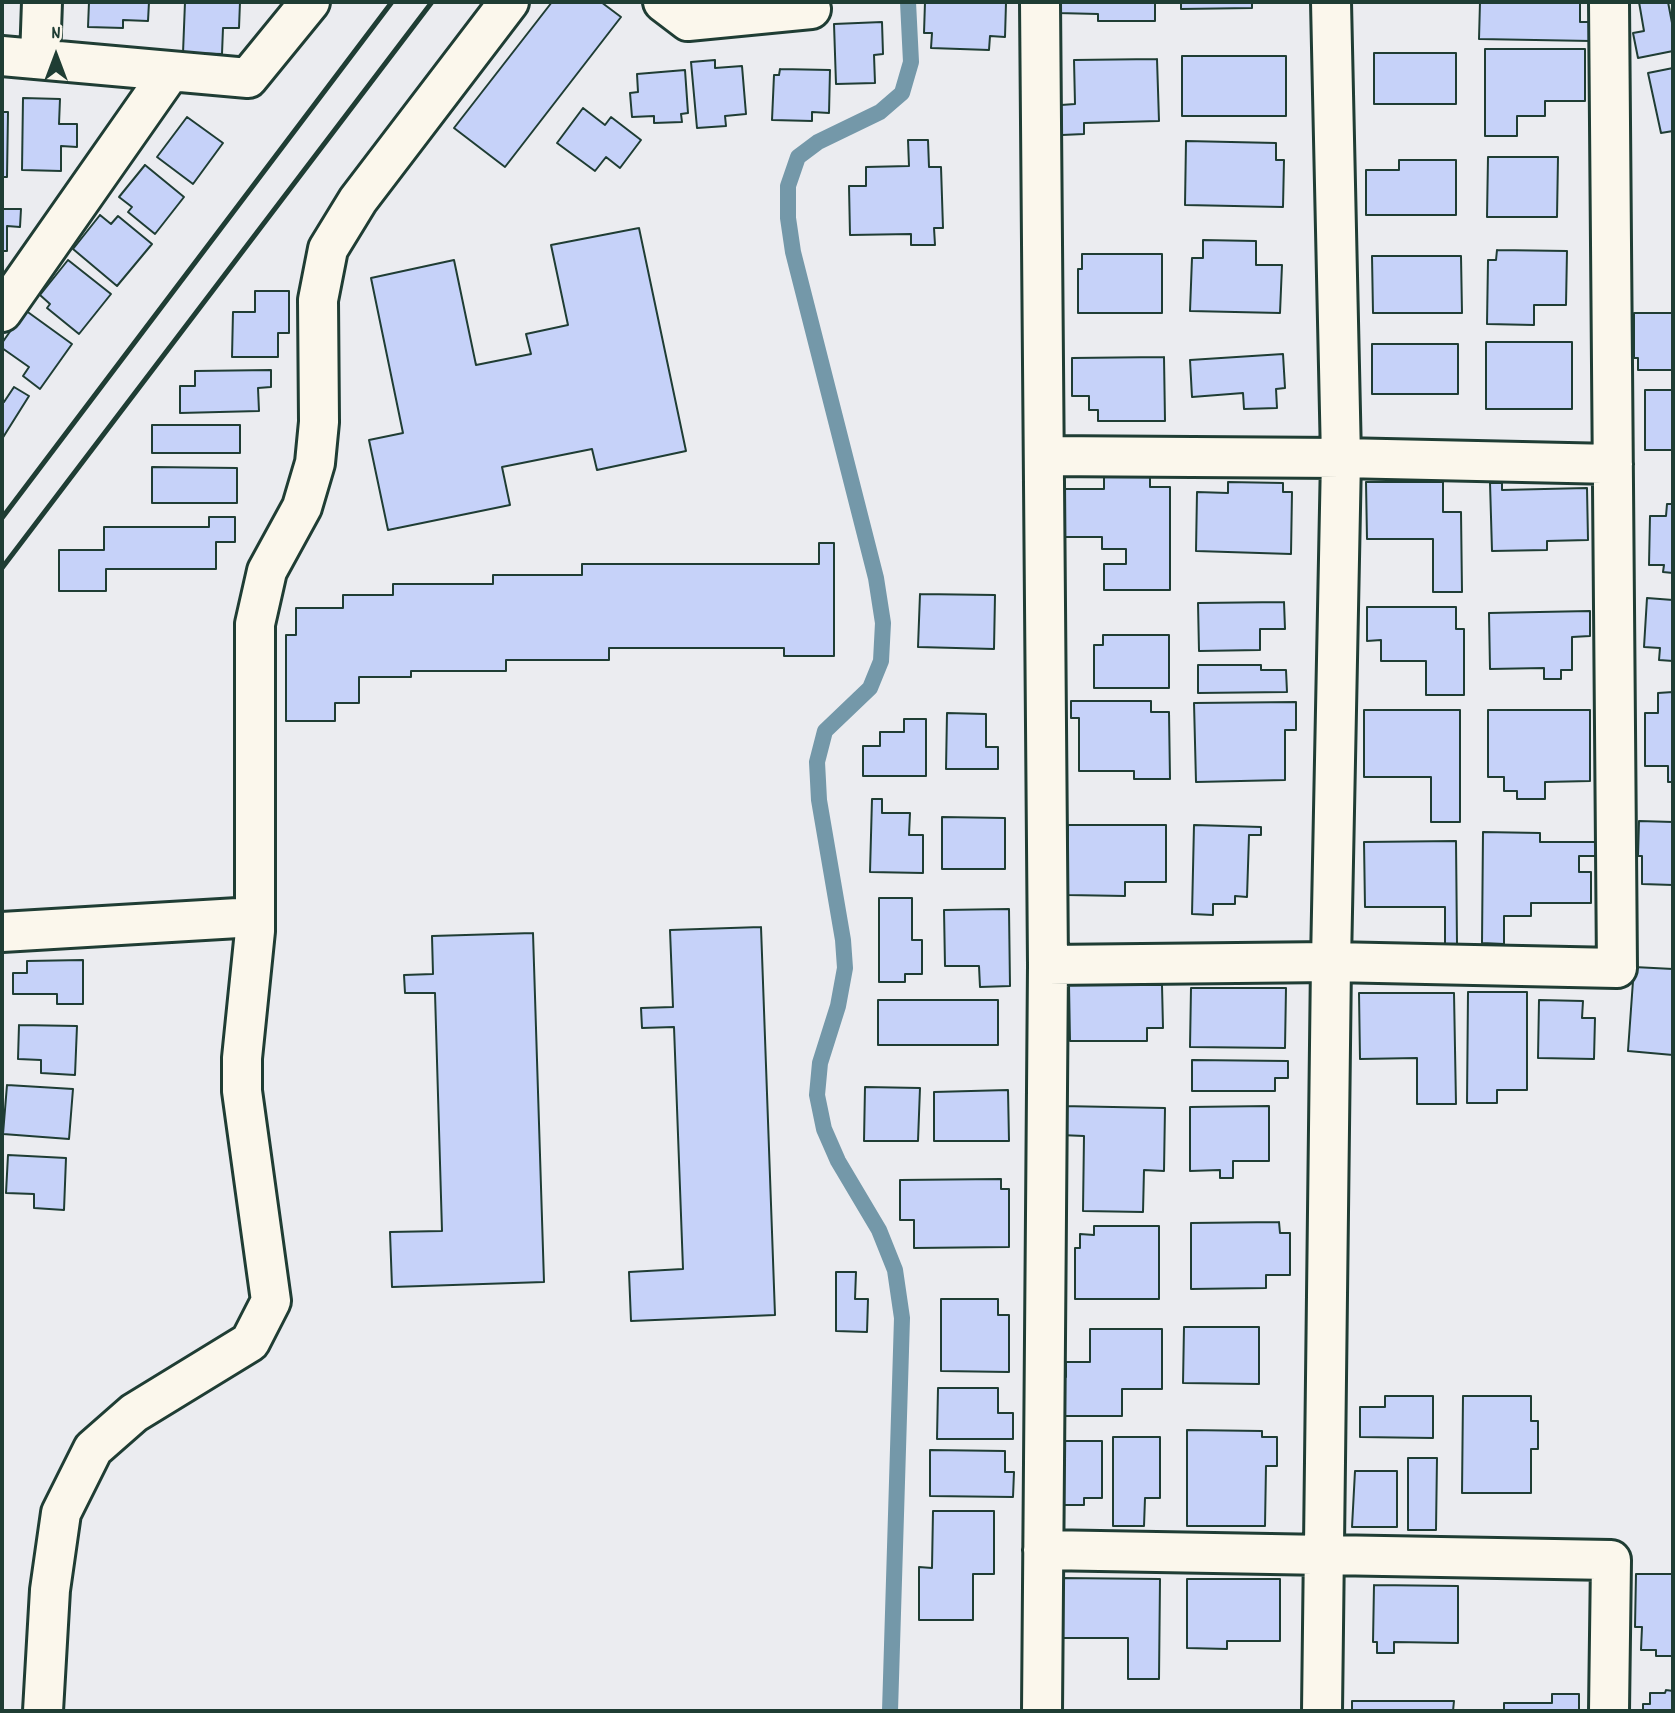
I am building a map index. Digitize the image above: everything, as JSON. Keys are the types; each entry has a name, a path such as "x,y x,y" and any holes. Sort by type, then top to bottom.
{"street":[{"path":"40,59 42,2"},
{"path":"43,1711 50,1590 61,1513 93,1449 134,1413 250,1342 271,1301 242,1091 242,1058 255,917 255,624 267,572 302,507 315,463 319,422 318,300 328,250 358,200 509,2"},
{"path":"663,2 688,21 811,9"},
{"path":"1040,2 1048,965 1042,1711"},
{"path":"1322,1711 1331,962 1341,458 1331,2"},
{"path":"1048,965 1331,962 1617,968 1609,2"},
{"path":"2,56 248,78 308,3"},
{"path":"2,312 170,72"},
{"path":"1044,456 1341,458 1613,464"},
{"path":"2,932 255,917"},
{"path":"1044,1550 1611,1560 1609,1711"}],"building":[{"path":"89,2 149,2 148,21 123,20 123,28 88,27"},
{"path":"185,2 240,2 239,28 223,28 222,54 183,53"},
{"path":"552,2 601,2 621,17 505,167 454,128"},
{"path":"925,2 1006,3 1005,37 990,36 989,50 931,48 932,33 924,33"},
{"path":"1057,2 1155,2 1155,21 1098,21 1098,14 1057,13"},
{"path":"1181,2 1252,2 1252,8 1181,9"},
{"path":"1480,2 1580,2 1580,22 1591,22 1591,41 1479,39"},
{"path":"1639,2 1668,2 1673,28 1673,51 1638,58 1633,33 1644,31"},
{"path":"882,22 883,54 874,55 875,83 836,84 834,24"},
{"path":"1485,49 1585,49 1585,101 1545,101 1545,116 1517,116 1517,136 1485,136"},
{"path":"1374,53 1456,53 1456,104 1374,104"},
{"path":"1182,56 1286,56 1286,116 1182,116"},
{"path":"1157,59 1159,121 1084,123 1084,134 1062,135 1061,105 1075,104 1074,60"},
{"path":"715,60 715,68 742,66 746,114 725,116 726,126 697,128 691,62"},
{"path":"1673,68 1673,131 1661,133 1648,73"},
{"path":"780,69 830,70 829,113 812,112 812,121 772,120 774,75 779,75"},
{"path":"685,70 688,113 681,114 682,122 654,123 654,116 632,117 630,93 638,92 637,74"},
{"path":"23,98 60,99 59,124 77,124 77,147 61,146 61,171 22,170"},
{"path":"583,108 605,125 611,117 641,140 620,168 606,157 595,171 557,143"},
{"path":"2,112 8,112 7,177 2,177"},
{"path":"187,117 223,143 193,184 157,157"},
{"path":"908,140 928,140 929,167 941,167 943,228 934,228 935,245 911,245 911,234 850,235 849,186 866,186 866,167 909,166"},
{"path":"1186,141 1276,143 1276,160 1284,160 1283,207 1185,205"},
{"path":"1488,157 1558,157 1557,217 1487,217"},
{"path":"1399,160 1456,160 1456,215 1366,215 1366,170 1399,170"},
{"path":"145,165 184,197 155,234 128,212 132,207 119,197"},
{"path":"2,209 21,209 20,227 7,226 7,251 2,251"},
{"path":"100,215 111,224 118,216 152,244 117,286 73,249"},
{"path":"639,228 686,451 597,470 592,449 502,467 510,505 388,530 369,440 403,433 371,278 454,260 476,365 531,354 526,334 568,325 551,245"},
{"path":"1203,240 1256,241 1256,265 1282,265 1280,313 1190,311 1192,258 1203,258"},
{"path":"1497,250 1567,251 1566,305 1534,305 1534,325 1487,324 1488,260 1496,260"},
{"path":"1082,254 1162,254 1162,313 1078,313 1078,269 1082,269"},
{"path":"1372,256 1461,256 1462,313 1373,313"},
{"path":"68,260 111,294 79,334 47,308 50,304 40,295"},
{"path":"255,291 289,291 289,333 278,333 278,357 232,357 233,312 255,312"},
{"path":"25,310 72,344 40,389 23,376 29,367 2,348 2,343"},
{"path":"1634,313 1673,313 1673,370 1638,370 1638,358 1634,358"},
{"path":"1486,342 1572,342 1572,409 1486,409"},
{"path":"1372,344 1458,344 1458,394 1372,394"},
{"path":"1283,354 1285,388 1276,389 1277,408 1244,409 1243,393 1192,397 1190,360"},
{"path":"1164,357 1165,421 1098,421 1098,410 1089,410 1089,396 1072,396 1072,358"},
{"path":"271,370 271,387 258,388 259,411 180,413 180,386 195,386 195,371"},
{"path":"14,387 29,396 2,439 2,400 4,402"},
{"path":"1645,390 1673,390 1673,450 1645,450"},
{"path":"152,425 240,425 240,453 152,453"},
{"path":"152,467 237,468 237,503 152,503"},
{"path":"1104,476 1150,476 1150,487 1170,487 1170,590 1104,590 1104,564 1126,564 1126,549 1102,549 1102,537 1064,537 1064,489 1104,489"},
{"path":"1228,482 1283,483 1283,492 1292,492 1291,554 1196,551 1197,492 1228,493"},
{"path":"1366,482 1443,482 1443,512 1461,512 1462,592 1433,592 1433,539 1367,539"},
{"path":"1490,483 1502,483 1502,490 1587,488 1588,540 1547,541 1547,550 1492,551"},
{"path":"1667,504 1673,504 1673,573 1663,572 1664,565 1649,565 1650,516 1666,516"},
{"path":"209,517 235,517 235,542 216,542 216,569 106,569 106,591 59,591 59,550 104,550 104,527 209,527"},
{"path":"819,543 834,543 834,656 784,656 784,648 609,648 609,660 506,660 506,671 411,671 411,677 359,677 359,703 335,703 335,721 286,721 286,635 296,635 296,608 343,608 343,595 393,595 393,584 493,584 493,575 582,575 582,564 819,564"},
{"path":"920,594 995,595 994,649 918,647"},
{"path":"1647,598 1673,600 1673,661 1659,660 1660,648 1644,647"},
{"path":"1284,602 1285,629 1260,629 1260,650 1199,651 1198,603"},
{"path":"1367,607 1456,607 1456,629 1464,629 1464,695 1426,695 1426,661 1381,661 1381,640 1367,641"},
{"path":"1590,611 1590,636 1572,637 1572,670 1561,670 1561,679 1544,679 1544,668 1490,669 1489,613"},
{"path":"1103,635 1169,635 1169,688 1094,688 1094,645 1103,645"},
{"path":"1198,665 1261,665 1261,670 1286,670 1287,692 1198,693"},
{"path":"1673,692 1673,782 1668,782 1668,766 1645,766 1645,713 1658,713 1658,693"},
{"path":"1071,701 1151,701 1151,712 1169,712 1170,779 1134,779 1134,771 1079,771 1079,718 1071,718"},
{"path":"1296,702 1296,730 1285,730 1285,780 1196,782 1194,703"},
{"path":"1364,710 1460,710 1460,822 1431,822 1431,777 1364,777"},
{"path":"1488,710 1590,710 1590,781 1545,782 1545,799 1517,799 1517,791 1504,791 1504,777 1488,777"},
{"path":"947,713 986,714 986,747 998,747 998,769 946,769"},
{"path":"904,719 926,719 926,776 863,776 863,746 880,746 880,732 904,732"},
{"path":"872,799 882,799 882,813 910,813 909,835 923,835 923,873 870,872"},
{"path":"942,817 1005,818 1005,869 942,869"},
{"path":"1639,821 1673,822 1673,885 1642,884 1642,856 1638,856"},
{"path":"1068,825 1166,825 1166,882 1125,882 1125,896 1067,895"},
{"path":"1194,825 1261,827 1261,835 1249,835 1247,897 1235,896 1235,904 1213,904 1213,915 1192,914"},
{"path":"1483,832 1540,833 1540,842 1597,842 1597,856 1579,856 1579,872 1591,872 1591,903 1531,903 1531,916 1504,916 1504,944 1482,943"},
{"path":"1456,841 1457,944 1445,944 1445,907 1365,907 1364,842"},
{"path":"879,898 912,898 912,940 922,940 922,974 905,974 905,982 879,982"},
{"path":"1009,909 1010,986 980,987 979,966 945,966 944,910"},
{"path":"761,927 775,1315 631,1321 629,1272 683,1269 674,1027 642,1028 641,1008 673,1007 670,930"},
{"path":"533,933 544,1282 392,1287 390,1232 442,1231 435,993 405,993 404,975 433,974 432,936"},
{"path":"83,960 83,1004 57,1004 57,994 13,994 13,973 27,973 27,961"},
{"path":"1634,967 1673,969 1673,1055 1628,1051"},
{"path":"1069,985 1162,985 1163,1028 1147,1028 1147,1041 1070,1041"},
{"path":"1191,988 1286,988 1285,1048 1190,1047"},
{"path":"1468,992 1527,992 1527,1090 1497,1090 1497,1103 1467,1103"},
{"path":"1359,993 1454,993 1456,1104 1417,1104 1417,1058 1360,1059"},
{"path":"878,1000 998,1000 998,1045 878,1045"},
{"path":"1539,1000 1583,1001 1582,1018 1595,1018 1594,1059 1538,1058"},
{"path":"19,1025 77,1026 75,1075 41,1073 41,1060 18,1059"},
{"path":"1192,1060 1288,1061 1288,1078 1275,1078 1275,1091 1192,1091"},
{"path":"7,1085 73,1089 69,1139 3,1134"},
{"path":"865,1087 920,1088 918,1141 864,1141"},
{"path":"1008,1090 1009,1141 934,1141 934,1092"},
{"path":"1061,1106 1165,1108 1164,1171 1144,1170 1143,1212 1083,1211 1084,1136 1060,1135"},
{"path":"1269,1106 1269,1161 1233,1161 1233,1178 1220,1178 1220,1170 1190,1171 1190,1107"},
{"path":"8,1155 66,1158 64,1210 34,1208 34,1194 6,1193"},
{"path":"1001,1179 1001,1189 1009,1189 1009,1247 914,1248 914,1220 900,1220 900,1180"},
{"path":"1279,1222 1280,1233 1290,1233 1290,1275 1266,1275 1266,1288 1191,1289 1191,1223"},
{"path":"1094,1226 1159,1226 1159,1299 1075,1299 1075,1248 1080,1248 1080,1234 1094,1235"},
{"path":"836,1272 856,1272 855,1299 868,1299 867,1332 836,1331"},
{"path":"941,1299 998,1299 998,1315 1009,1315 1009,1372 941,1371"},
{"path":"1184,1327 1259,1327 1259,1384 1183,1383"},
{"path":"1090,1329 1162,1329 1162,1389 1122,1389 1122,1416 1057,1416 1057,1377 1066,1377 1066,1362 1090,1362"},
{"path":"938,1388 998,1388 998,1413 1013,1413 1013,1439 937,1439"},
{"path":"1385,1396 1433,1396 1433,1438 1360,1437 1360,1407 1385,1407"},
{"path":"1463,1396 1531,1396 1531,1421 1538,1421 1538,1449 1531,1449 1531,1493 1462,1493"},
{"path":"1187,1430 1262,1431 1262,1437 1277,1437 1277,1466 1266,1466 1265,1526 1187,1526"},
{"path":"1113,1437 1160,1437 1160,1498 1145,1498 1144,1526 1113,1526"},
{"path":"1057,1441 1102,1441 1102,1498 1084,1498 1084,1505 1057,1505"},
{"path":"930,1450 1005,1451 1005,1472 1014,1472 1013,1497 930,1496"},
{"path":"1408,1458 1437,1458 1436,1530 1408,1530"},
{"path":"1355,1471 1397,1471 1397,1527 1352,1527"},
{"path":"933,1511 994,1511 994,1574 973,1574 973,1620 919,1620 919,1567 932,1568"},
{"path":"1636,1574 1673,1574 1673,1656 1656,1656 1656,1650 1641,1650 1642,1627 1635,1627"},
{"path":"1061,1578 1160,1579 1159,1679 1128,1679 1128,1638 1061,1638"},
{"path":"1187,1579 1280,1579 1280,1641 1227,1641 1227,1649 1187,1648"},
{"path":"1374,1585 1458,1586 1458,1643 1394,1642 1394,1653 1377,1653 1377,1642 1373,1642"},
{"path":"1666,1690 1673,1691 1673,1711 1643,1711 1643,1704 1650,1704 1650,1693 1665,1693"},
{"path":"1552,1694 1579,1694 1579,1711 1504,1711 1504,1703 1552,1703"},
{"path":"1352,1701 1454,1701 1453,1711 1352,1711"}],"waterway":[{"path":"890,1711 902,1318 895,1270 879,1230 838,1161 824,1129 817,1095 820,1063 838,1006 845,968 843,940 819,800 817,762 825,731 870,688 881,661 883,623 876,578 793,252 788,218 788,186 798,157 818,142 880,112 902,93 911,62 908,2"}],"railway":[{"path":"2,518 392,2"},
{"path":"2,568 432,2"}]}
